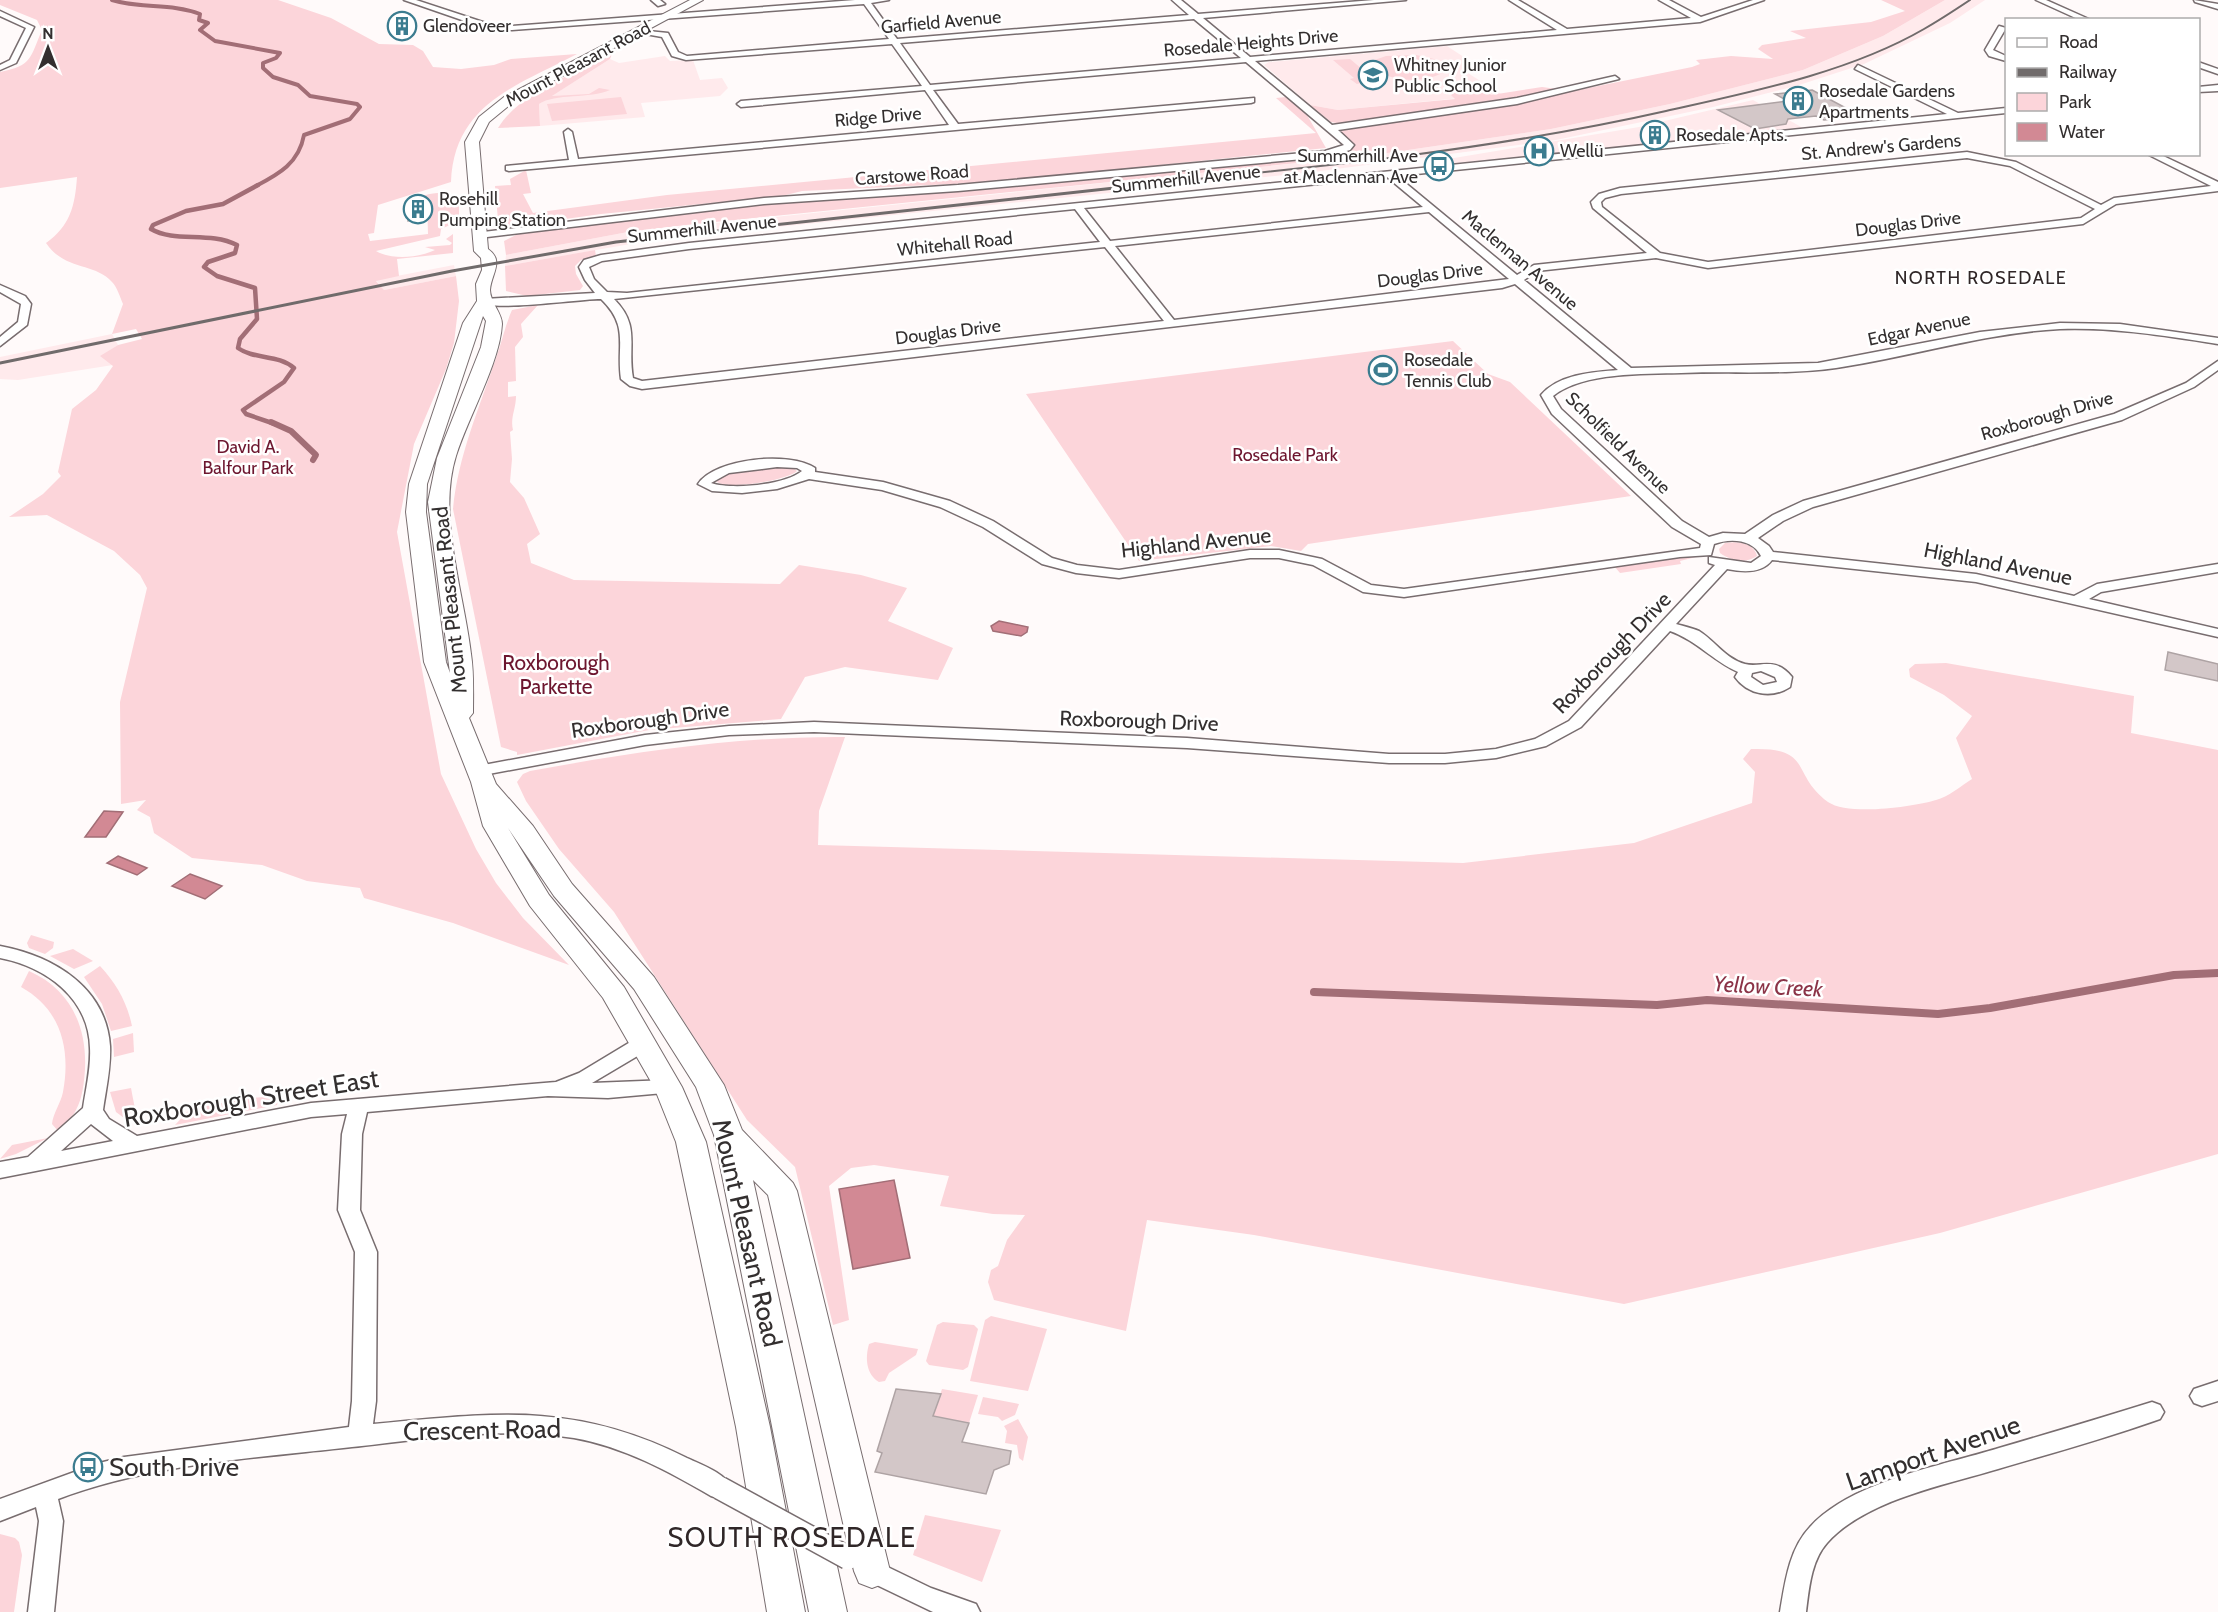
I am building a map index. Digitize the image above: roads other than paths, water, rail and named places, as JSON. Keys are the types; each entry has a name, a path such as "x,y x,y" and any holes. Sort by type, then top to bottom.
{"main road":[{"name":"Mount Pleasant Road","path":"462,730 460,656 438,502 446,458 489,347 494,321 484,302 482,282 473,273 472,268 472,259 480,243 472,142 484,120 508,100 698,0"},
{"path":"622,20 651,25"},
{"name":"Mount Pleasant Road","path":"484,302 471,322 418,484 416,512 435,662 481,777 495,826 539,900 614,993 668,1087 691,1142 753,1427 786,1612"},
{"name":"Mount Pleasant Road","path":"481,777 524,831 563,890 644,983 710,1086 729,1136 828,1612"},
{"path":"729,1136 782,1191 860,1564"}],"street":[{"path":"408,0 498,28 885,0"},
{"path":"1176,0 1330,128 1493,105 1615,79"},
{"name":"Garfield Avenue","path":"638,32 665,35 675,54 686,58 1402,0"},
{"path":"1513,0 1566,32"},
{"path":"1663,0 1700,20"},
{"name":"Rosedale Heights Drive","path":"741,104 1700,20 1760,0"},
{"path":"2040,0 2083,18"},
{"path":"2198,0 2218,7"},
{"path":"866,2 955,127"},
{"path":"0,13 30,27 13,61 0,68"},
{"path":"2002,28 1989,50 1992,54 2005,58"},
{"path":"2200,64 2218,72"},
{"path":"1858,67 1957,116"},
{"path":"2200,90 2218,88"},
{"name":"Ridge Drive","path":"509,168 1251,100"},
{"name":"Summerhill Avenue","path":"601,294 585,272 585,264 601,258 689,246 2005,111"},
{"name":"Carstowe Road","path":"480,243 608,218 753,202 958,188 1148,171 1325,154 1347,148 1349,145 1330,128"},
{"path":"568,132 574,162"},
{"name":"St. Andrew's Gardens","path":"1656,255 1598,208 1596,202 1602,196 1620,191 1956,155 1990,158 2013,164 2100,207"},
{"path":"2155,156 2218,187"},
{"name":"Maclennan Avenue","path":"1390,175 1627,371"},
{"name":"Douglas Drive","path":"601,294 615,304 623,318 628,338 625,372 629,382 656,384 1502,285 1517,280 1533,268 1656,255 1687,263 1708,265 2083,221 2095,216 2100,207 2114,201 2218,187"},
{"path":"1077,206 1171,323"},
{"name":"Whitehall Road","path":"484,302 520,303 601,294 627,296 1430,209"},
{"path":"0,288 21,298 26,304 23,323 0,343"},
{"name":"Edgar Avenue","path":"1627,371 1823,366 1895,354 1983,333 2062,326 2121,328 2218,341"},
{"name":"Roxborough Drive","path":"1747,539 1778,518 1808,504 2118,417 2190,385 2218,364"},
{"name":"Scholfield Avenue","path":"1627,371 1558,385 1550,389 1547,395 1550,403 1677,524 1707,547"},
{"path":"777,463 800,464 810,471 808,475 795,481 735,490 712,490 704,484 707,478 725,470 777,463"},
{"name":"Highland Avenue","path":"808,475 919,495 988,524 1047,561 1104,573 1136,572 1250,554 1279,554 1317,562 1368,589 1404,593 1680,553 1707,547 1729,537 1747,539"},
{"path":"1707,547 1724,564 1753,566 1766,561 1768,556 1763,547 1747,539"},
{"name":"Highland Avenue","path":"1768,556 1948,573 2078,600 2218,633"},
{"name":"Roxborough Drive","path":"481,777 616,742 720,730 814,727 1186,743 1390,758 1503,753 1545,743 1567,730 1669,626 1724,564"},
{"path":"2078,600 2097,588 2218,568"},
{"path":"1669,626 1693,634 1726,661 1746,670"},
{"path":"0,952 33,960 52,970 68,981 84,998 99,1038 93,1111 100,1122 134,1144"},
{"name":"Roxborough Street East","path":"548,1089 586,1078 644,1043"},
{"name":"Roxborough Street East","path":"0,1170 311,1110 548,1089 608,1091 668,1087"},
{"path":"359,1105 352,1134 350,1210 366,1252 364,1401 360,1434"},
{"path":"33,1163 93,1111"},
{"name":"Lamport Avenue","path":"1793,1612 1800,1568 1809,1548 1832,1522 1857,1507 1948,1474 2152,1412"},
{"name":"Crescent Road","path":"0,1510 99,1473 124,1467 360,1434 514,1424 574,1428 637,1446 924,1597 967,1612"},
{"path":"41,1612 51,1521 45,1494"}],"water":[{"path":"999,621 1028,627 1027,632 1021,636 993,631 991,626"},
{"path":"104,811 123,812 106,837 85,837"},
{"path":"118,856 147,868 137,875 107,863"},
{"path":"190,874 222,886 205,899 172,886"},
{"path":"894,1180 910,1258 853,1269 839,1189"}],"waterway":[{"name":"Yellow Creek","path":"112,0 178,8 200,14 199,20 208,23 200,30 215,41 280,53 276,58 263,63 263,68 273,77 298,85 310,96 357,104 360,107 350,119 304,135 293,160 280,172 256,186"},
{"name":"Yellow Creek","path":"258,185 223,204 186,211 153,225 151,229 160,233 215,239 237,245 235,253 208,262 204,267 217,276 255,288 257,319 240,339 238,348 245,352 281,361 294,368 284,382 243,410 246,414 275,424"},
{"name":"Yellow Creek","path":"271,422 291,431 316,455 313,460"},
{"name":"Yellow Creek","path":"1314,992 1657,1005 1707,1000 1938,1014 1990,1008 2174,975 2218,973"}],"railway":[{"path":"1128,186 1331,165 1465,148 1666,111 1798,79 1864,58 1924,29 1970,0"},
{"path":"0,363 452,271 616,242 1142,185"}],"place":[{"name":"Glendoveer","path":"402,26"},
{"name":"Whitney Junior Public School","path":"1373,75"},
{"name":"Rosedale Gardens Apartments","path":"1798,101"},
{"name":"Rosedale Apts.","path":"1655,135"},
{"name":"Wellü","path":"1539,151"},
{"name":"Summerhill Ave at Maclennan Ave","path":"1439,166"},
{"name":"Rosehill Pumping Station","path":"418,209"},
{"name":"Rosedale Tennis Club","path":"1383,370"},
{"name":"South Drive","path":"88,1467"}],"district":[{"name":"NORTH ROSEDALE","path":"1981,278"},
{"name":"SOUTH ROSEDALE","path":"792,1538"}],"park label":[{"name":"Rosedale Park","path":"1285,455"},
{"name":"David A. Balfour Park","path":"248,457"},
{"name":"Roxborough Parkette","path":"556,675"}]}
